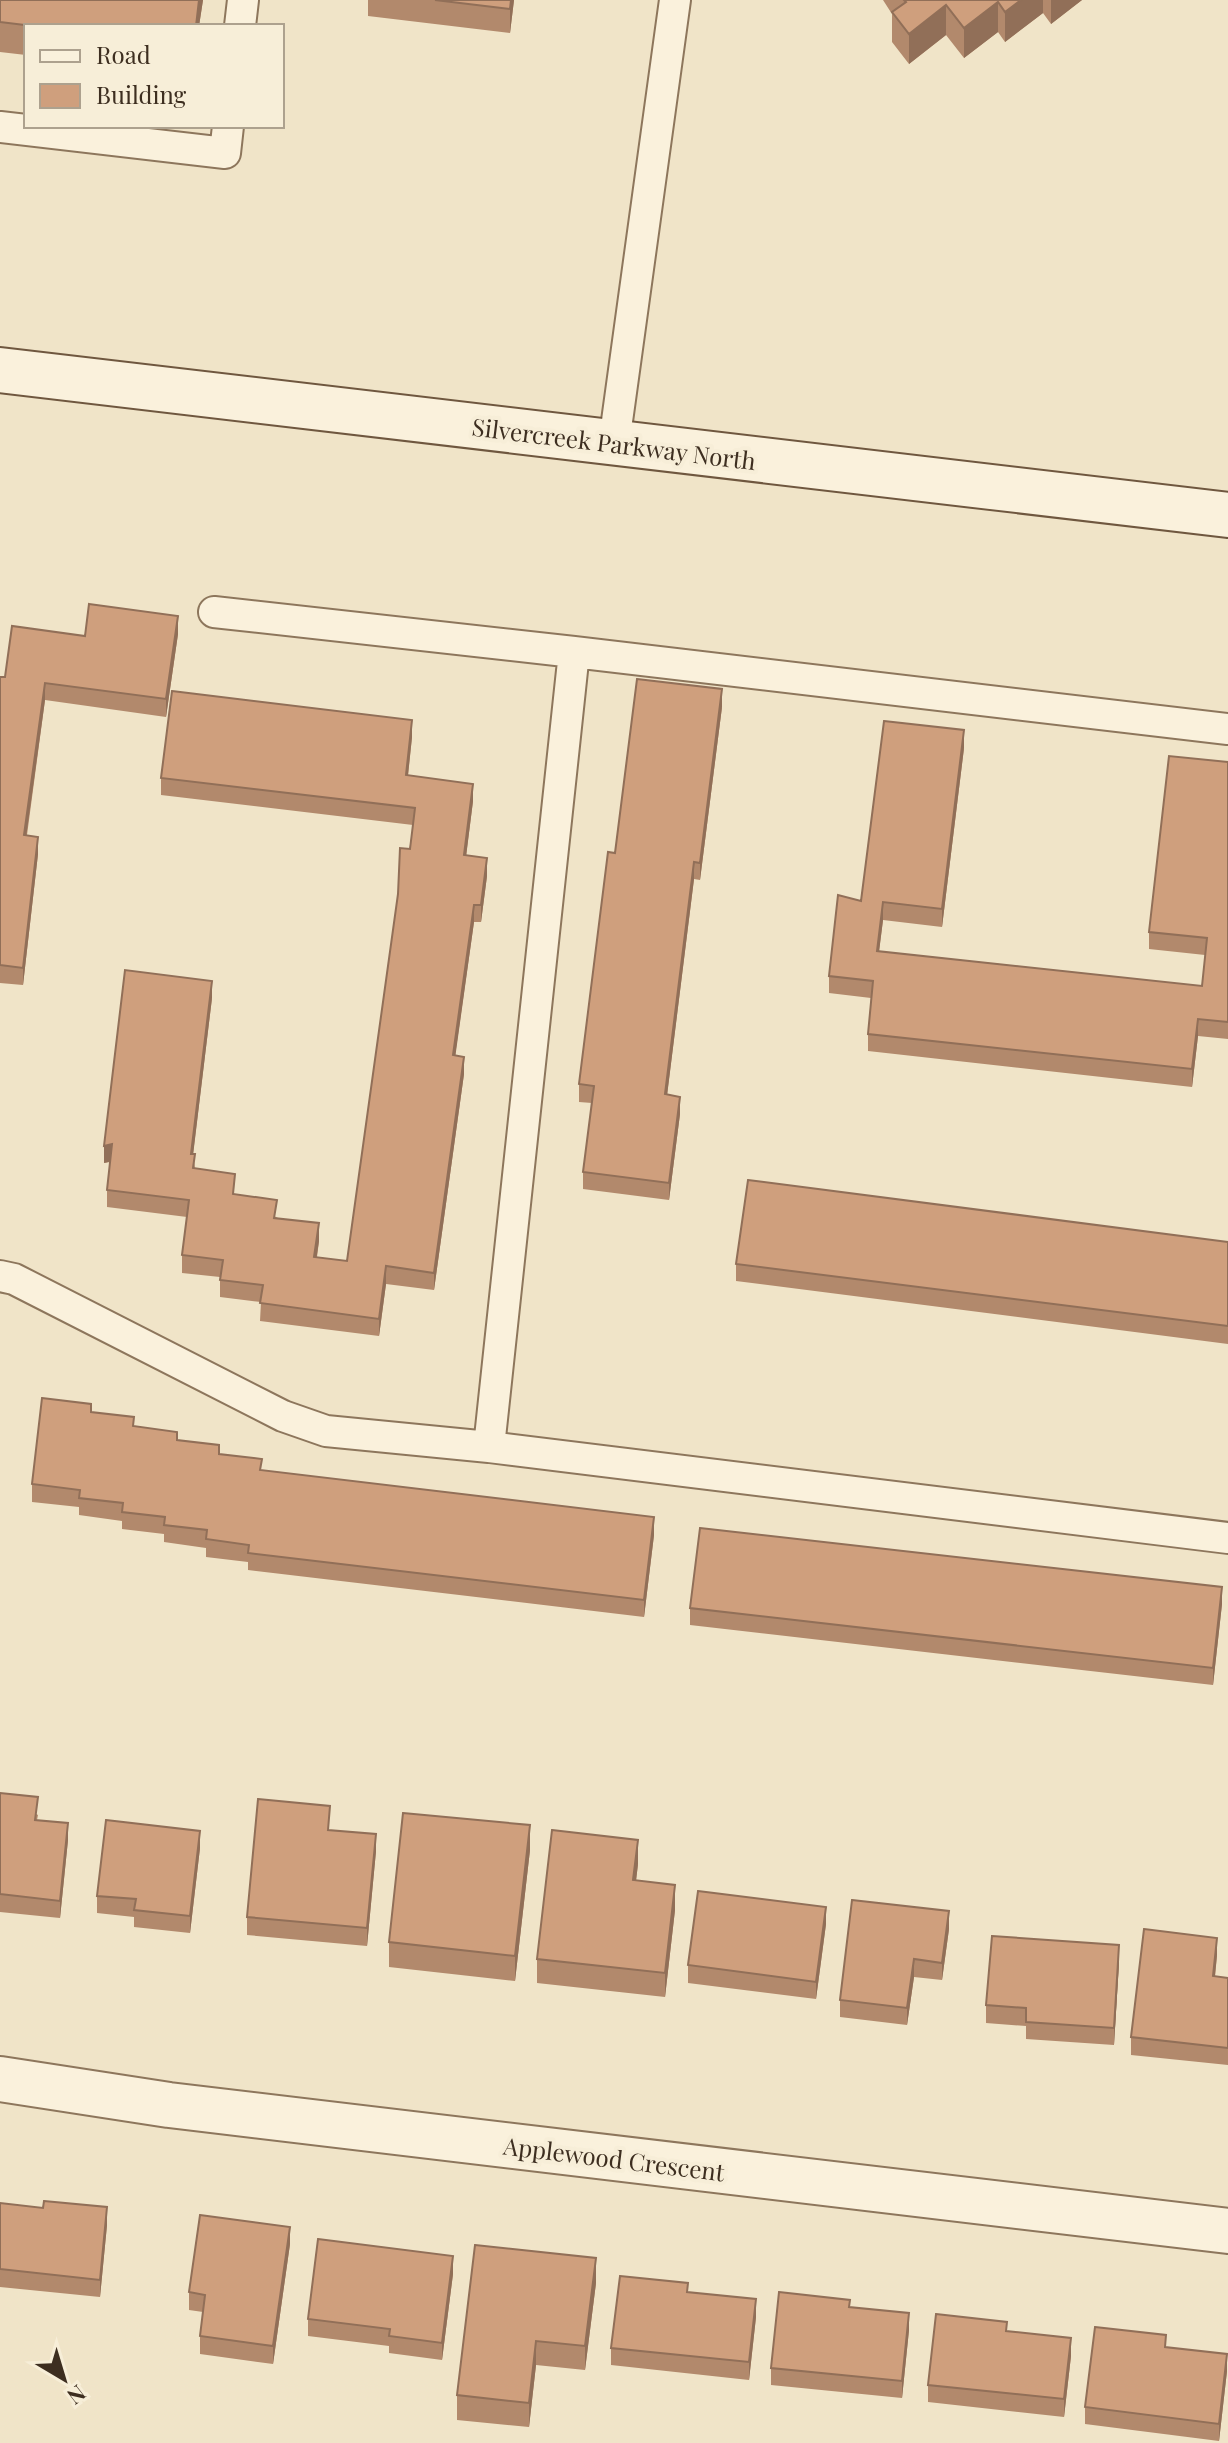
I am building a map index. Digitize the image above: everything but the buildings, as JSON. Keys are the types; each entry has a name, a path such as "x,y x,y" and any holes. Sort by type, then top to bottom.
{"main road":[{"name":"Silvercreek Parkway North","path":"0,370 1228,515"},
{"name":"Applewood Crescent","path":"0,2079 185,2107 1228,2231"}],"lane":[{"path":"240,24 243,0"},
{"path":"614,443 675,0"},
{"path":"0,127 225,153 228,128"},
{"path":"214,612 1228,729"},
{"path":"489,1447 574,652"},
{"path":"0,1276 14,1279 283,1416 326,1431 489,1447 1228,1538"}]}
